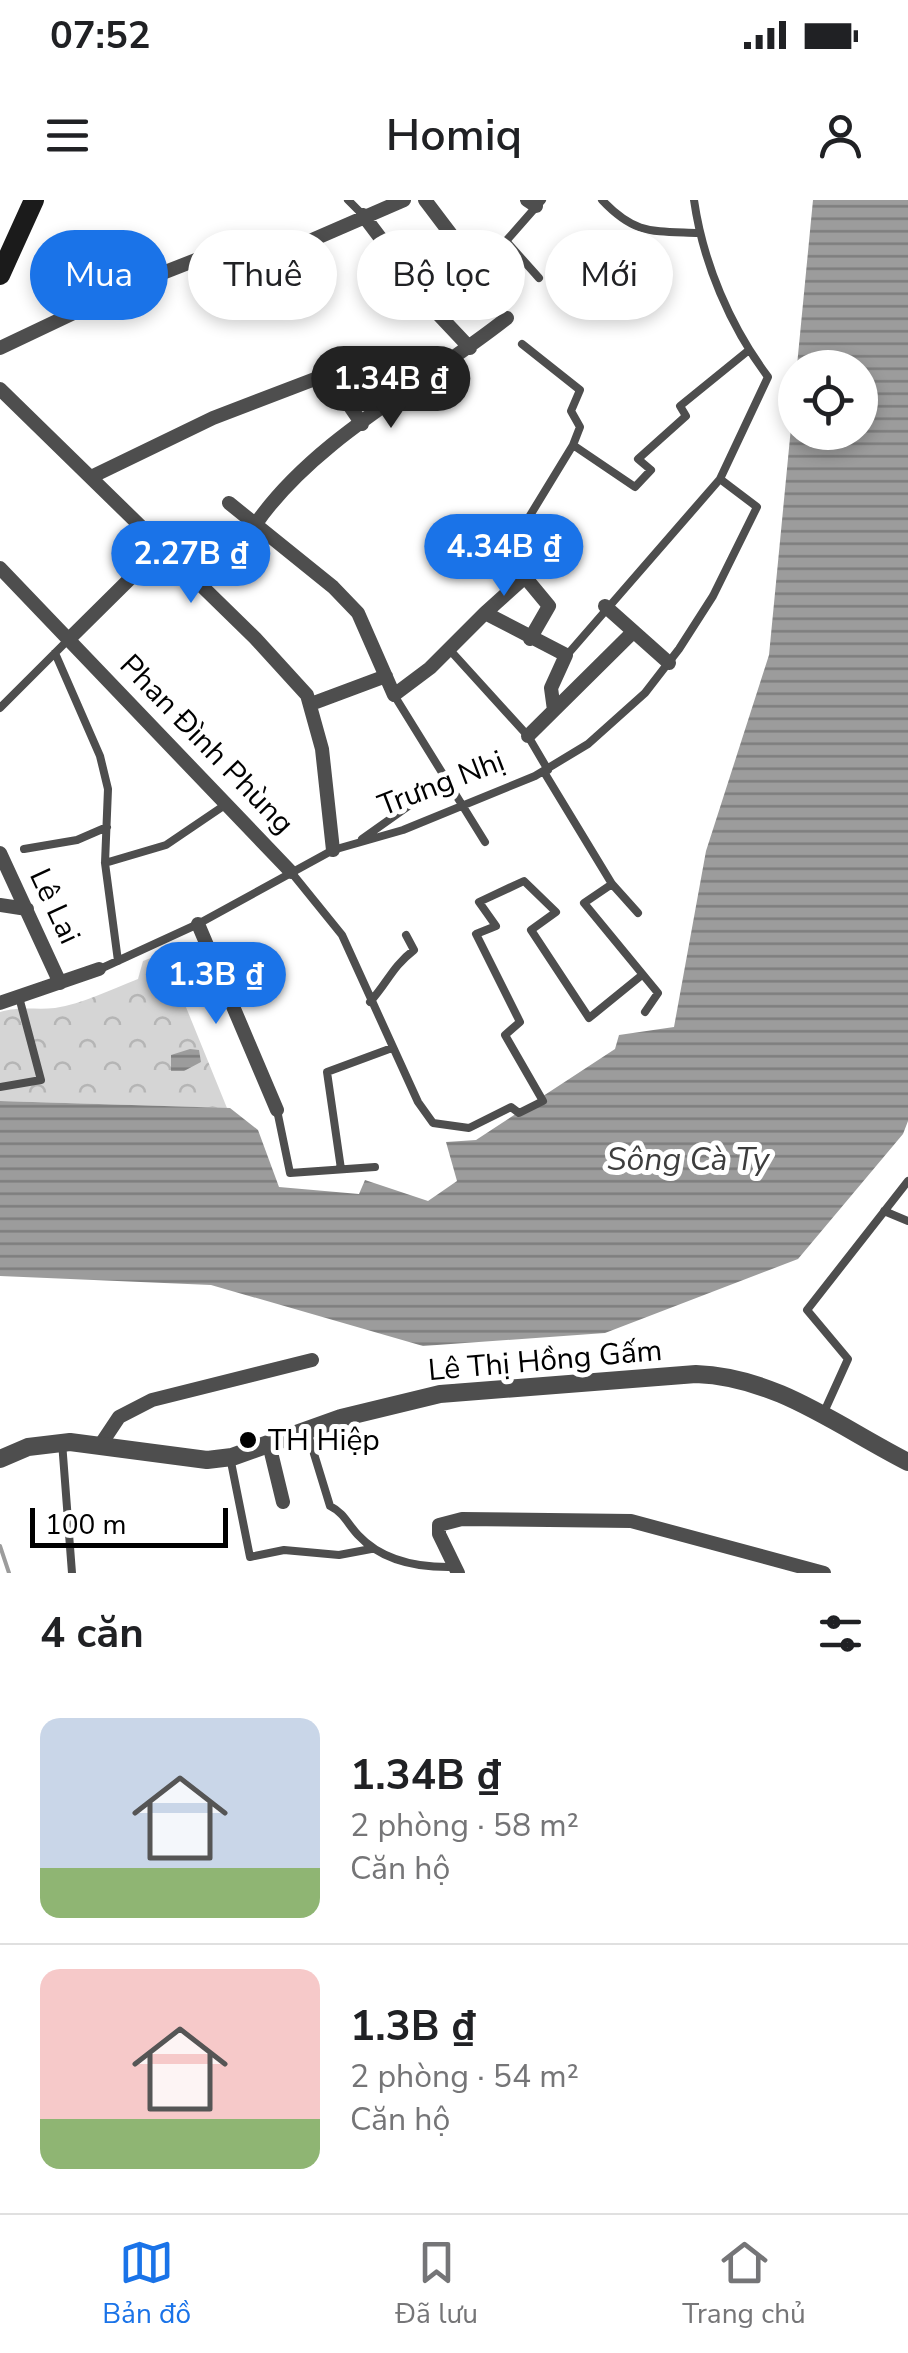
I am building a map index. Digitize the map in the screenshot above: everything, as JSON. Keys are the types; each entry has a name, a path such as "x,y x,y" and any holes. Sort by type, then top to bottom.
{"main road":[{"path":"0,275 34,200"}],"street":[{"path":"0,348 137,283 229,247 258,263 404,200"},
{"path":"425,200 449,230"},
{"path":"363,215 437,313 470,348"},
{"path":"255,525 290,478 505,320"},
{"path":"91,477 214,418 328,374 362,424"},
{"path":"0,389 255,638 311,704 322,749 333,850"},
{"path":"228,503 333,587 358,613 394,695 524,577 563,554"},
{"path":"68,640 162,547"},
{"name":"Phan Đình Phùng","path":"0,568 291,872"},
{"path":"524,577 549,606 530,638"},
{"path":"605,606 669,663"},
{"path":"484,612 566,656 551,688 554,710"},
{"path":"528,736 633,632"},
{"path":"311,704 386,676"},
{"name":"Lê Lai","path":"0,853 60,983"},
{"path":"0,905 27,909"},
{"path":"198,924 277,1110"},
{"name":"Trưng Nhị","path":"0,1003 99,969"},
{"path":"99,1446 120,1417 152,1400 312,1360"},
{"name":"Lê Thị Hồng Gấm","path":"0,1459 28,1448 62,1442 185,1461 230,1457 307,1430 440,1394 696,1374 752,1383 824,1412 840,1428 908,1462"},
{"path":"269,1444 283,1502"},
{"path":"456,1570 439,1534 439,1525 462,1520 631,1521 824,1573"}],"lane":[{"path":"348,200 363,215"},
{"path":"602,200 624,224 656,231 698,232"},
{"path":"566,656 605,606 720,478 768,376 748,350 698,232 694,200"},
{"path":"535,202 506,241 539,278"},
{"path":"522,344 580,390 571,411 580,427 573,445 524,527 563,554"},
{"path":"573,445 635,487 651,470 638,459 686,416 680,406 748,350"},
{"name":"Trưng Nhị","path":"99,969 198,924 333,850 463,805 546,771 588,744 638,700 669,663 714,596 757,507 720,478"},
{"path":"0,708 68,640"},
{"path":"448,648 528,736 612,884 638,913"},
{"path":"55,653 100,756 108,788 105,863 118,960"},
{"path":"394,695 485,842"},
{"path":"357,843 448,778"},
{"path":"105,863 166,845 226,804"},
{"path":"24,849 77,840 106,826"},
{"path":"291,872 342,935 392,1048 433,1123 469,1128 511,1107 519,1112 543,1102 505,1035 520,1022 476,934 496,926 479,902 524,881 556,912 531,930 589,1018 642,974"},
{"path":"612,884 584,903 658,994 646,1012"},
{"path":"370,1002 387,983 391,967 414,950 406,935"},
{"path":"0,1087 41,1080 19,997"},
{"path":"341,1169 327,1072 392,1048"},
{"path":"277,1110 290,1173 375,1167"},
{"path":"824,1412 848,1359 807,1310 908,1180"},
{"path":"884,1212 908,1221"},
{"path":"307,1430 330,1506 343,1513 371,1548 418,1566 456,1570"},
{"path":"62,1442 72,1573"},
{"path":"230,1457 250,1556 284,1550 339,1554 371,1548"}],"green space":[{"path":"164,953 227,1108 0,1101 0,1012 55,1008 86,1000 138,979 143,961"}],"water":[{"name":"Sông Cà Ty","path":"813,200 908,200 908,1121 903,1134 798,1259 605,1333 423,1346 211,1285 0,1276 0,1101 230,1108 258,1130 279,1187 359,1194 365,1180 428,1201 457,1181 446,1142 476,1140 615,1049 619,1035 674,1027 706,851 769,655 789,450 878,450 878,350 799,350"},
{"path":"199,1050 201,1062 184,1071 171,1071 171,1055"}],"waterway":[{"path":"0,1546 9,1573"}],"place":[{"name":"TH Hiệp","path":"248,1440"}]}
